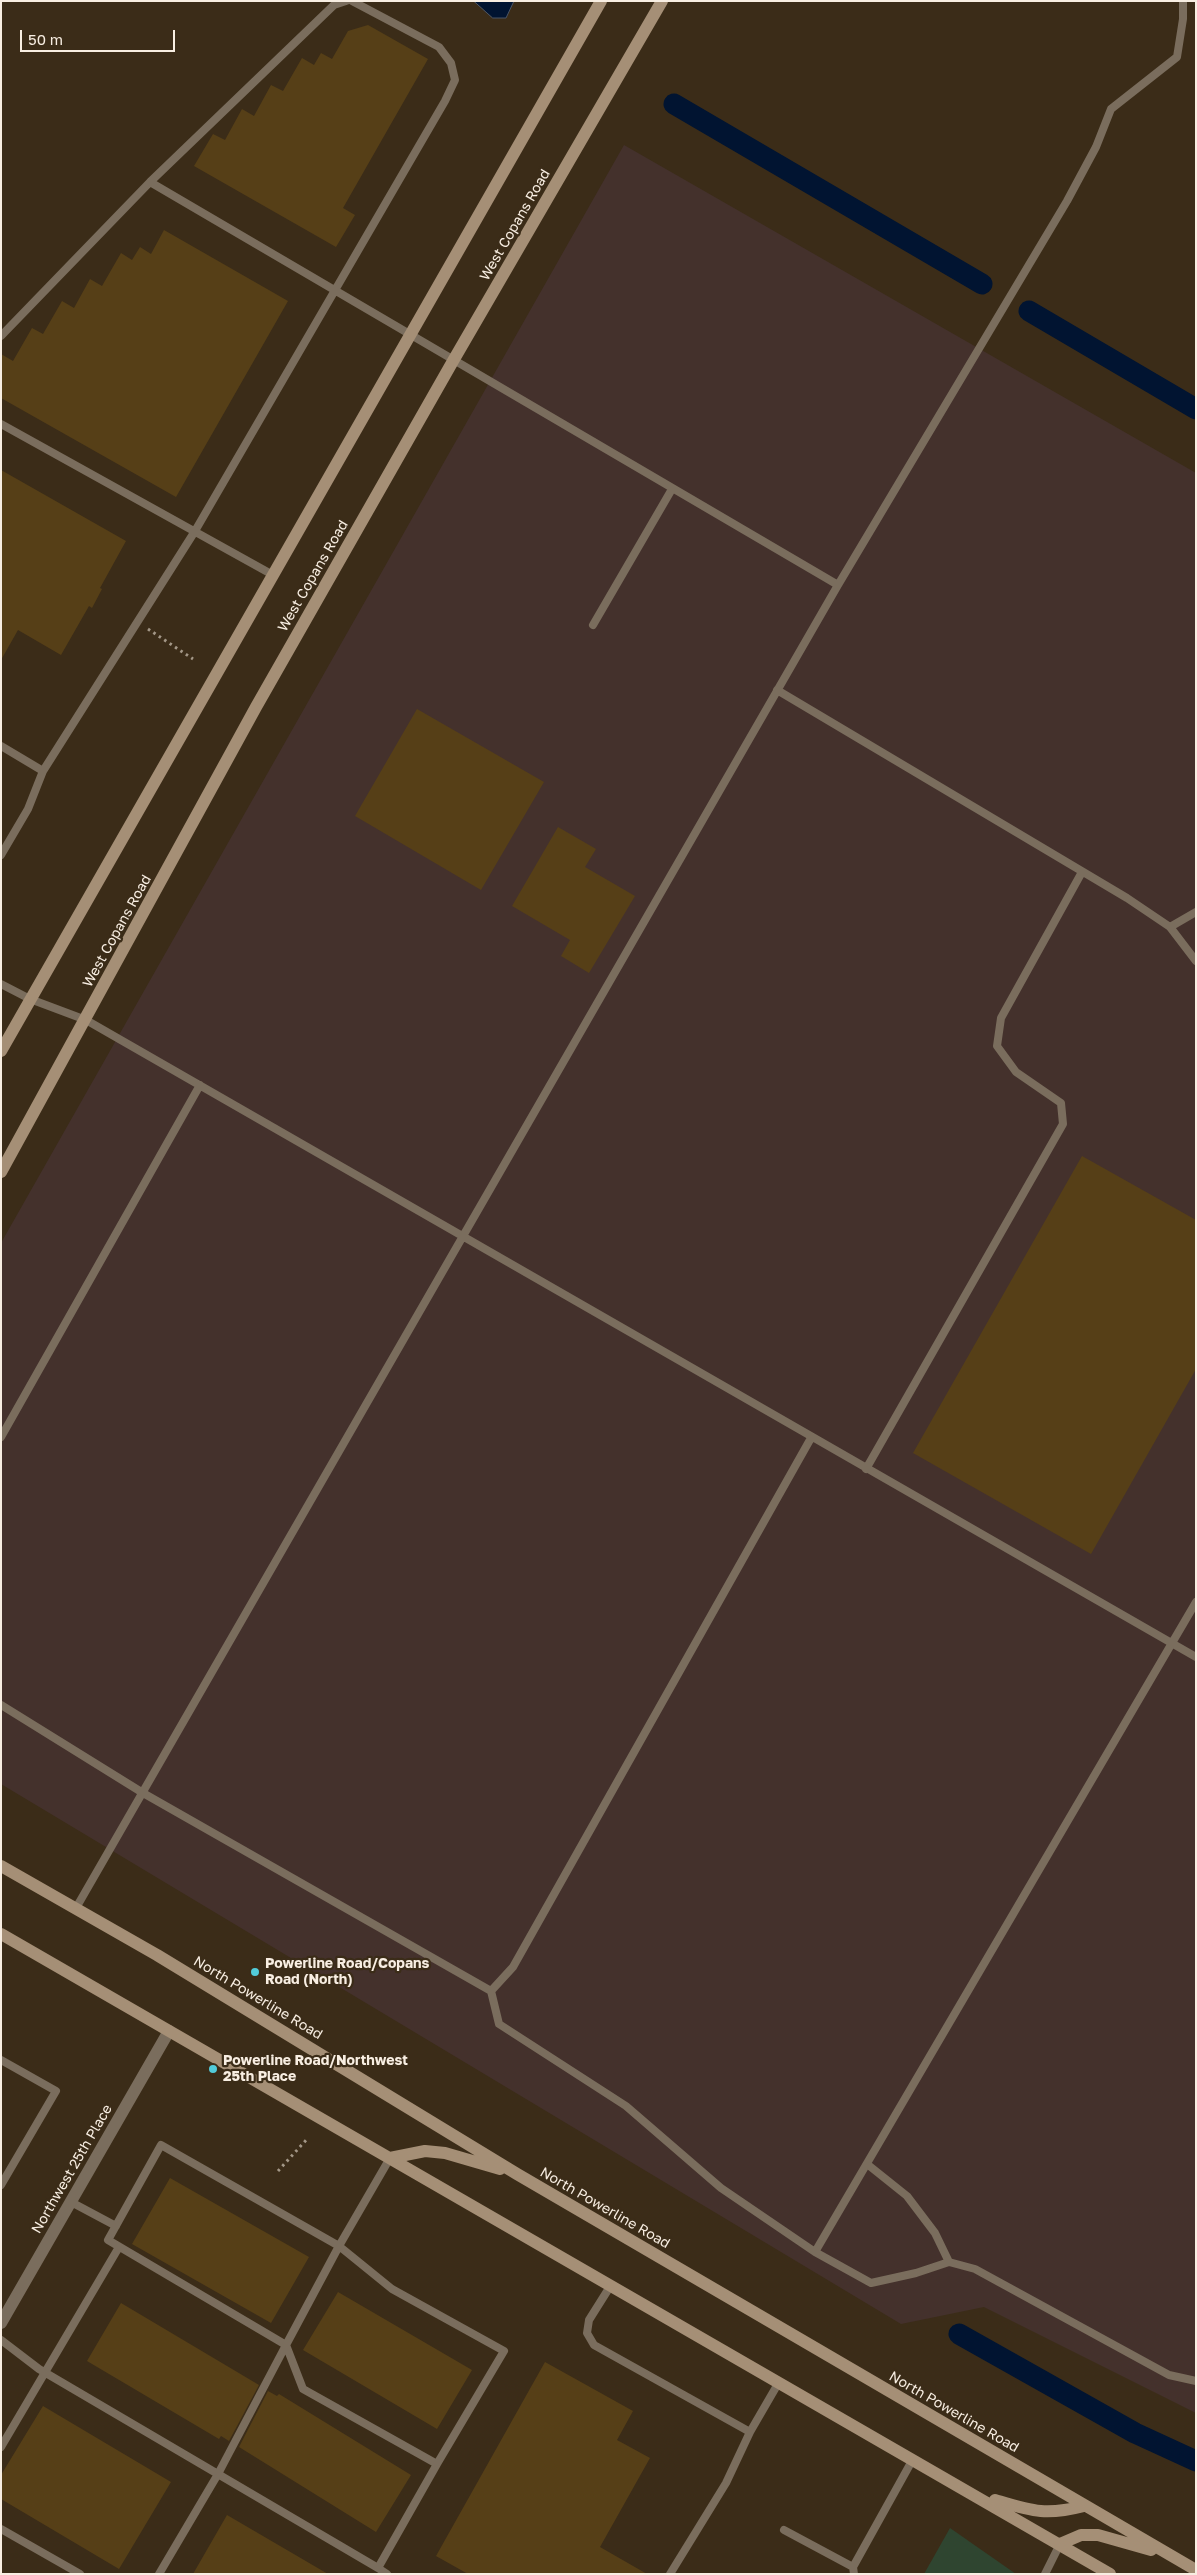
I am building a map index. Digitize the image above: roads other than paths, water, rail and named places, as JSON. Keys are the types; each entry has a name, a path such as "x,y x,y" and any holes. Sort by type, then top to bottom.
{"main road":[{"path":"1,1051 601,1"},
{"name":"West Copans Road","path":"1,1172 86,1020 256,706 662,1"},
{"name":"North Powerline Road","path":"1,1866 166,1960 517,2174 1196,2570"},
{"path":"1,1934 1110,2574"},
{"path":"390,2158 425,2151 445,2153 517,2174"},
{"path":"975,2495 1038,2513 1059,2512 1084,2506"},
{"path":"1060,2544 1081,2535 1098,2535 1170,2555"}],"street":[{"name":"Northwest 25th Place","path":"1,2323 169,2031"}],"lane":[{"path":"1,336 150,182 334,5 346,1"},
{"path":"1,855 28,809 42,771 195,531 445,101 455,80 451,63 439,48 352,1"},
{"path":"76,1908 777,690 1067,201 1096,147 1111,110 1177,57 1184,19 1183,1"},
{"path":"150,182 838,585"},
{"path":"1,424 273,575"},
{"path":"593,625 672,489"},
{"path":"777,690 1082,872 1170,927 1196,961"},
{"path":"1,746 42,771"},
{"path":"866,1469 1063,1124 1061,1103 1016,1072 997,1046 1001,1018 1082,872"},
{"path":"1170,927 1196,912"},
{"path":"1,984 30,998 86,1020 811,1438 1196,1657"},
{"path":"1,1436 200,1085"},
{"path":"491,1992 513,1967 811,1438"},
{"path":"815,2252 1196,1602"},
{"path":"1,1704 142,1794 491,1992 499,2024 626,2106 721,2188 815,2252 871,2283 916,2273 949,2262 975,2269 1169,2375 1196,2381"},
{"path":"1,2060 56,2091 1,2186"},
{"path":"378,2568 504,2351 392,2289 339,2246 161,2145 108,2240 286,2345 304,2389 437,2464"},
{"path":"159,2574 218,2474 339,2246 390,2158"},
{"path":"867,2164 906,2196 935,2233 949,2262"},
{"path":"71,2202 116,2226"},
{"path":"1,2447 120,2246"},
{"path":"611,2285 589,2320 587,2334 594,2345 750,2432"},
{"path":"1,2340 44,2372 388,2574"},
{"path":"670,2574 726,2483 750,2432 779,2382"},
{"path":"784,2530 853,2571 913,2459"},
{"path":"1,2528 80,2574"},
{"path":"1045,2574 1060,2544"}],"water":[{"path":"474,1 514,1 506,18 493,18"}],"waterway":[{"path":"674,104 982,284"},
{"path":"1029,311 1196,409"},
{"path":"959,2334 1135,2433 1196,2461"}],"place":[{"name":"Powerline Road/Copans Road (North)","path":"255,1972"},
{"name":"Powerline Road/Northwest 25th Place","path":"213,2069"}]}
